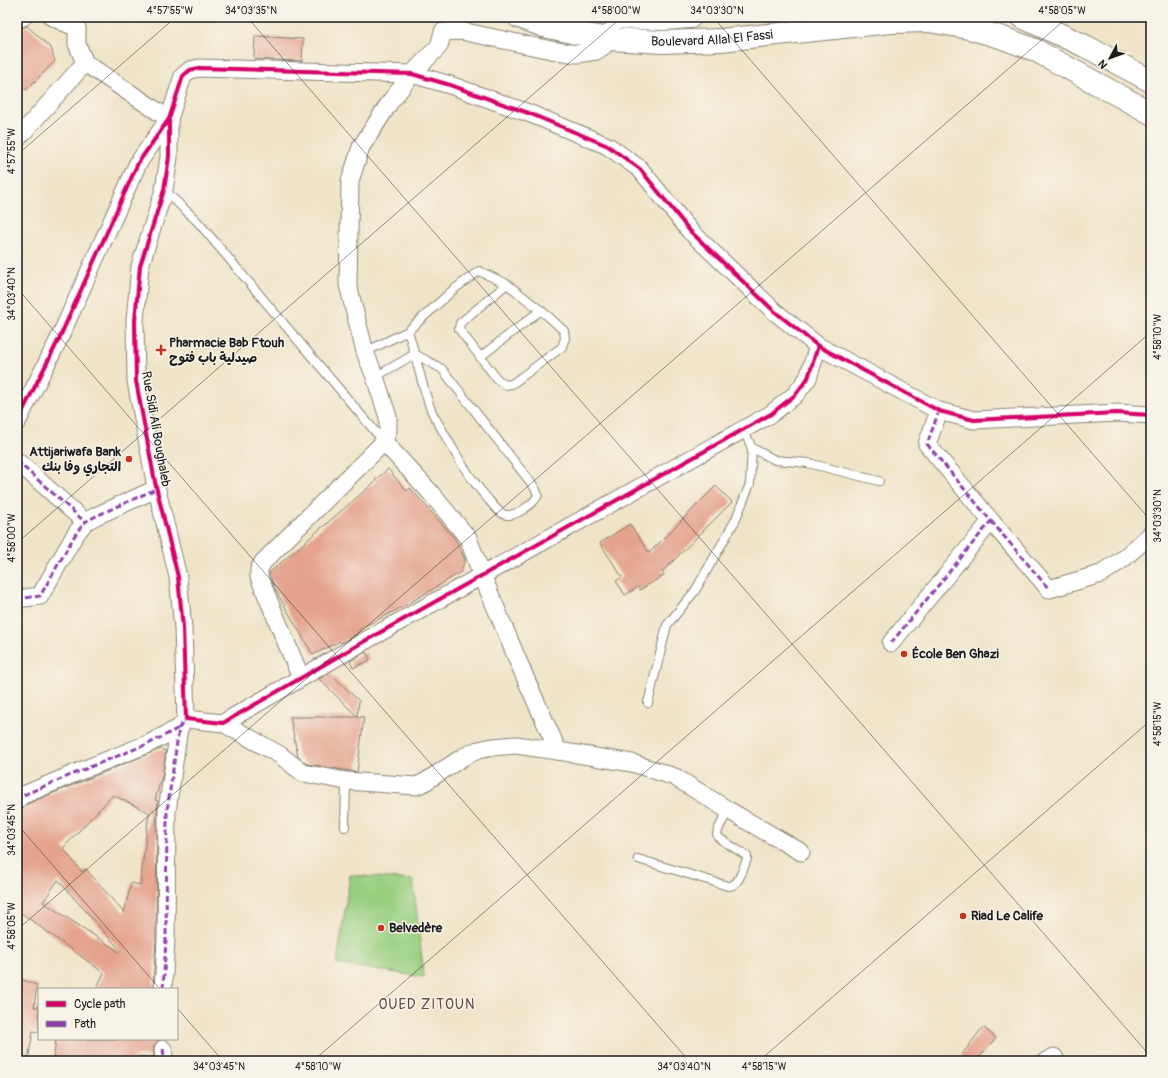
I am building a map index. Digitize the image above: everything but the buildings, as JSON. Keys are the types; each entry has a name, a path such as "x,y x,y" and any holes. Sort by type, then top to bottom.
{"main road":[{"name":"Boulevard Allal El Fassi","path":"519,17 544,26 576,33 610,38 662,42 721,40 891,22 929,21 969,28 1000,37 1035,50 1151,113"},
{"name":"Boulevard Allal El Fassi","path":"616,17 664,19 690,17"},
{"path":"1022,17 1087,47 1151,81"}],"street":[{"path":"17,20 23,17"},
{"path":"52,17 81,23 77,44 85,63 169,119"},
{"path":"301,678 259,577 259,569 263,562 384,442 388,430 388,417 365,352 348,285 350,181 361,147 390,102 412,74 439,46 443,32 461,31 537,48 577,54 596,52 604,46 610,38 612,17"},
{"path":"17,139 85,63"},
{"path":"17,422 59,339 138,163 169,119 183,76 190,70 199,68 412,74 450,85 531,114 608,146 640,169 690,231 774,311 818,346 939,411 974,420 1117,413 1151,415"},
{"name":"Rue Sidi Ali Boughaleb","path":"163,988 166,940 167,811 183,724 184,628 178,576 156,489 136,381 135,321 140,266 164,190 169,158 169,119"},
{"path":"17,801 21,796 150,743 183,724 223,723 482,575 770,414 795,394 808,378 818,346"},
{"path":"939,411 927,444 1049,589 1101,574 1123,559 1151,534"},
{"path":"384,442 430,492 468,538 524,676 558,750"},
{"path":"17,460 85,522"},
{"path":"17,599 40,596 75,535 85,522 156,489"},
{"path":"891,643 991,521"},
{"path":"223,723 280,755 303,773 346,781 416,786 426,782 478,750 516,745 558,750 632,763 675,777 728,810 801,852"},
{"path":"1046,1061 1054,1058 1056,1061"}],"lane":[{"path":"164,190 196,221 384,442"},
{"path":"365,352 408,331 453,290 479,271 507,284 541,310 564,331 565,338 562,347 512,384 505,385 497,379 459,329 460,323 507,284"},
{"path":"480,357 541,310"},
{"path":"408,331 430,408 456,456 480,490 500,511 508,515 523,510 536,499 538,495 535,488 442,369 415,354"},
{"path":"375,377 415,354"},
{"path":"648,703 667,625 695,591 735,520 750,484 752,448 742,429"},
{"path":"752,448 775,460 808,463 879,481"},
{"path":"345,827 346,781"},
{"path":"638,859 733,887 736,884 747,856 719,838 717,834 728,810"}],"green space":[{"path":"350,875 413,880 424,977 337,964"}],"marked path":[{"path":"17,20 23,17"},
{"path":"891,643 991,521 927,444 939,411"},
{"path":"17,461 85,522"},
{"path":"17,599 40,596 75,535 85,522 156,489"},
{"path":"991,521 1049,589"},
{"path":"163,988 166,940 167,811 179,728 186,719"},
{"path":"17,801 21,796 150,743 179,728"},
{"path":"163,1049 164,1056"},
{"path":"1046,1061 1054,1057 1056,1061"}],"cycle path":[{"path":"17,422 59,339 138,163 169,119 183,76 190,70 199,68 412,74 450,85 531,114 608,146 640,169 690,231 774,311 818,346 939,411 974,420 1117,413 1151,415"},
{"path":"169,119 169,157 164,190 140,266 135,321 136,381 155,482 178,577 183,628 186,719 223,723 363,642 771,414 795,395 808,378 818,346"}],"place":[{"name":"Pharmacie Bab Ftouh صيدلية باب فتوح","path":"161,350"},
{"name":"Attijariwafa Bank التجاري وفا بنك","path":"129,459"},
{"name":"École Ben Ghazi","path":"904,654"},
{"name":"Riad Le Calife","path":"963,916"},
{"name":"Belvedère","path":"381,928"}],"district":[{"name":"OUED ZITOUN","path":"427,1004"}]}
